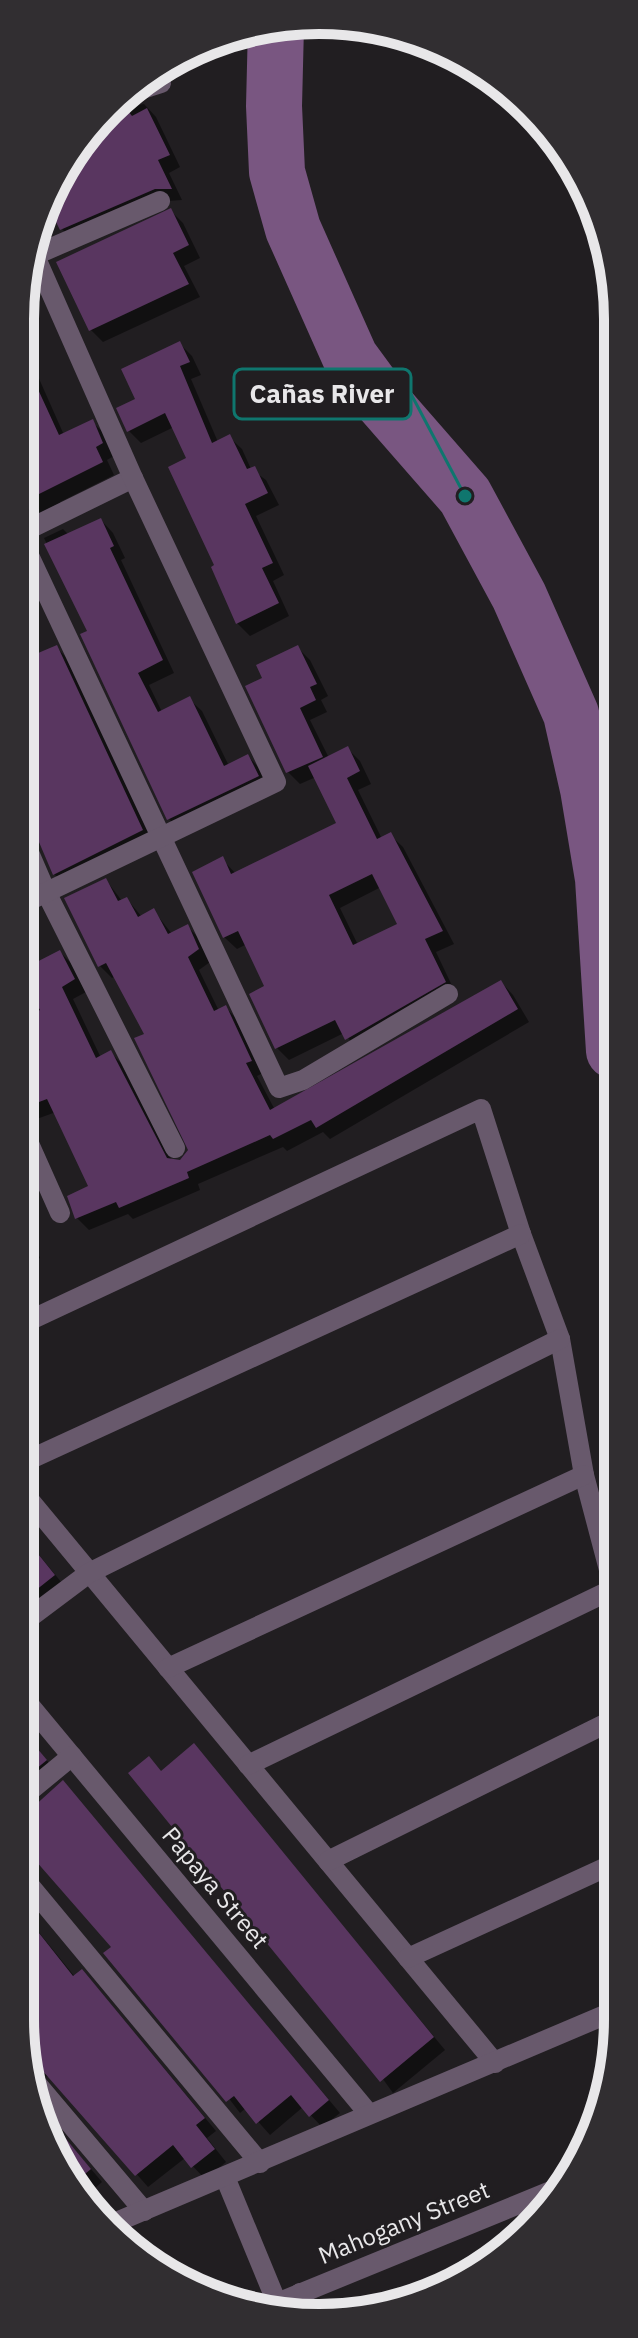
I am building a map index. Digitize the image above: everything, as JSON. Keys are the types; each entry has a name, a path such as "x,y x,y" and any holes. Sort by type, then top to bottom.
{"street":[{"path":"43,247 160,201"},
{"path":"34,898 276,782 133,478 39,264"},
{"path":"34,527 133,478"},
{"path":"34,566 279,1088 303,1080 448,994"},
{"path":"34,864 175,1148"},
{"path":"34,1318 481,1109 521,1234 560,1339 584,1475 604,1552"},
{"path":"34,1155 60,1213"},
{"path":"34,1457 521,1234"},
{"path":"34,1614 89,1573 560,1339"},
{"path":"168,1668 584,1475"},
{"path":"34,1506 495,2063"},
{"path":"248,1765 604,1591"},
{"name":"Papaya Street","path":"34,1711 369,2114"},
{"path":"328,1861 604,1724"},
{"path":"34,1787 72,1756"},
{"path":"408,1958 604,1868"},
{"path":"34,1891 260,2163"},
{"path":"118,2222 604,2015"},
{"path":"44,2092 144,2211"},
{"path":"225,2177 269,2300"},
{"name":"Mahogany Street","path":"280,2302 543,2194"},
{"path":"300,2293 305,2303"}],"building":[{"path":"147,108 170,155 158,160 172,189 155,189 60,230 53,217 82,161 126,109 132,116"},
{"path":"171,208 189,245 173,253 189,284 89,331 56,262"},
{"path":"180,341 190,362 180,366 212,443 230,434 247,469 255,466 268,493 245,504 273,563 262,568 279,603 236,624 211,567 214,565 168,467 186,458 165,413 127,432 116,408 135,399 121,369"},
{"path":"34,381 59,435 93,419 103,443 96,447 103,462 34,496"},
{"path":"101,518 114,546 110,548 163,660 138,673 158,712 190,696 224,766 248,754 259,776 167,820 80,634 87,631 44,544"},
{"path":"57,645 143,830 53,875 34,834 34,655"},
{"path":"298,645 317,684 310,687 316,700 300,708 323,757 286,773 245,686 262,678 256,665"},
{"path":"348,746 360,771 347,778 377,839 391,832 443,931 425,939 446,982 345,1040 335,1020 275,1049 249,994 264,986 238,931 223,938 192,872 223,856 231,874 336,823 308,766","holes":["372,874 397,924 353,945 329,895"]},
{"path":"106,878 118,901 127,897 138,917 154,908 168,934 188,924 199,949 188,957 214,1011 226,1005 252,1061 246,1063 270,1110 501,980 518,1009 316,1128 311,1120 273,1139 270,1135 187,1172 189,1178 119,1208 116,1202 75,1219 67,1196 88,1186 47,1099 34,1104 34,1013 40,1010 34,999 34,963 60,950 75,979 62,987 96,1058 111,1050 167,1158 180,1160 188,1150 134,1038 144,1034 106,963 98,967 64,898"},
{"path":"34,1549 55,1575 34,1592"},
{"path":"194,1743 434,2037 380,2082 128,1773 149,1756 161,1771"},
{"path":"34,1744 47,1760 34,1771"},
{"path":"63,1780 329,2100 309,2117 291,2095 256,2124 234,2096 226,2102 103,1953 111,1947 34,1859 34,1806"},
{"path":"34,1927 73,1976 82,1969 205,2118 196,2125 215,2149 191,2168 173,2145 135,2176 38,2068 36,2056 34,2019"},
{"path":"55,2126 91,2169 82,2177"}],"waterway":[{"path":"276,37 277,172 293,229 350,357 383,402 465,496 519,596 571,714 588,789 604,895"}],"place":[{"name":"Cañas River","path":"465,496"}]}
